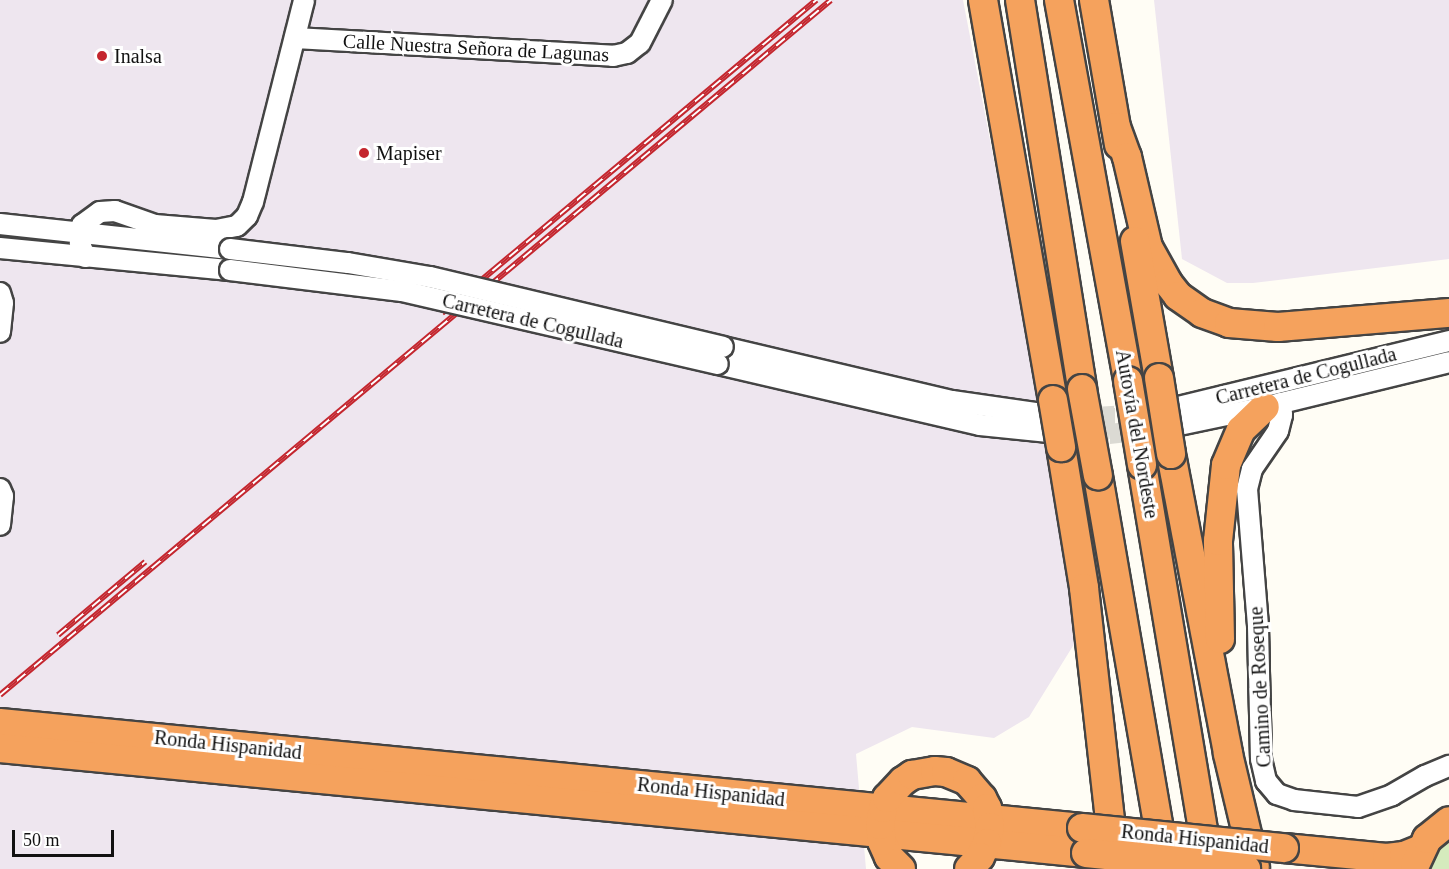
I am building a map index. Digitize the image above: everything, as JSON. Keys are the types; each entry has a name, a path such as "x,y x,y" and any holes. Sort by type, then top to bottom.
{"highway":[{"path":"983,0 1084,588 1116,869"},
{"path":"1020,0 1082,388 1166,869"},
{"name":"Autovía del Nordeste","path":"1059,0 1128,381 1210,869"},
{"path":"1094,0 1190,565 1235,783 1256,869"},
{"path":"1116,127 1129,164 1142,231 1148,248 1168,284 1178,296 1202,313 1229,323 1278,327 1449,312"},
{"path":"1235,783 1239,771 1225,686 1218,623 1219,520 1230,452 1241,430 1273,405"},
{"name":"Ronda Hispanidad","path":"0,723 881,820 1084,840 1284,849 1387,858 1404,856 1418,859 1434,831 1449,820"},
{"name":"Ronda Hispanidad","path":"0,748 881,820"},
{"path":"901,869 885,849 881,820 887,798 912,775 934,771 946,772 967,781 982,798 988,831 980,857 969,869"},
{"name":"Ronda Hispanidad","path":"1084,840 1246,869"}],"street":[{"path":"85,257 80,232 82,225 93,215 106,210 155,225 216,230 237,226 247,216 253,202 304,0"},
{"name":"Calle Nuestra Señora de Lagunas","path":"295,38 613,56 627,53 640,43 662,0"},
{"name":"Carretera de Cogullada","path":"0,224 348,263 430,277 720,356"},
{"name":"Carretera de Cogullada","path":"0,248 230,270 402,291 1057,424"},
{"path":"0,292 3,303 0,332"},
{"name":"Carretera de Cogullada","path":"1166,431 1449,341"},
{"name":"Carretera de Cogullada","path":"1166,431 1449,362"},
{"name":"Camino de Roseque","path":"1273,405 1282,415 1278,431 1252,469 1247,489 1258,627 1261,759 1266,781 1277,794 1294,800 1358,807 1392,795 1425,776 1449,766"},
{"path":"0,489 3,496 0,525"}],"shaded area":[{"path":"0,0 963,0 1084,628 1029,717 994,738 912,727 856,754 866,869 0,869"},
{"path":"1154,0 1449,0 1449,259 1253,283 1227,283 1182,259"}],"green space":[{"path":"1449,833 1449,869 1426,869 1428,860"}],"tunnel":[{"path":"1056,416 1095,417 1145,414"},
{"path":"1059,433 1109,434 1148,430"}],"railway":[{"path":"442,313 816,0"},
{"path":"0,695 831,0"},
{"path":"58,635 145,562"}],"place":[{"name":"Inalsa","path":"102,56"},
{"name":"Mapiser","path":"364,153"}]}
